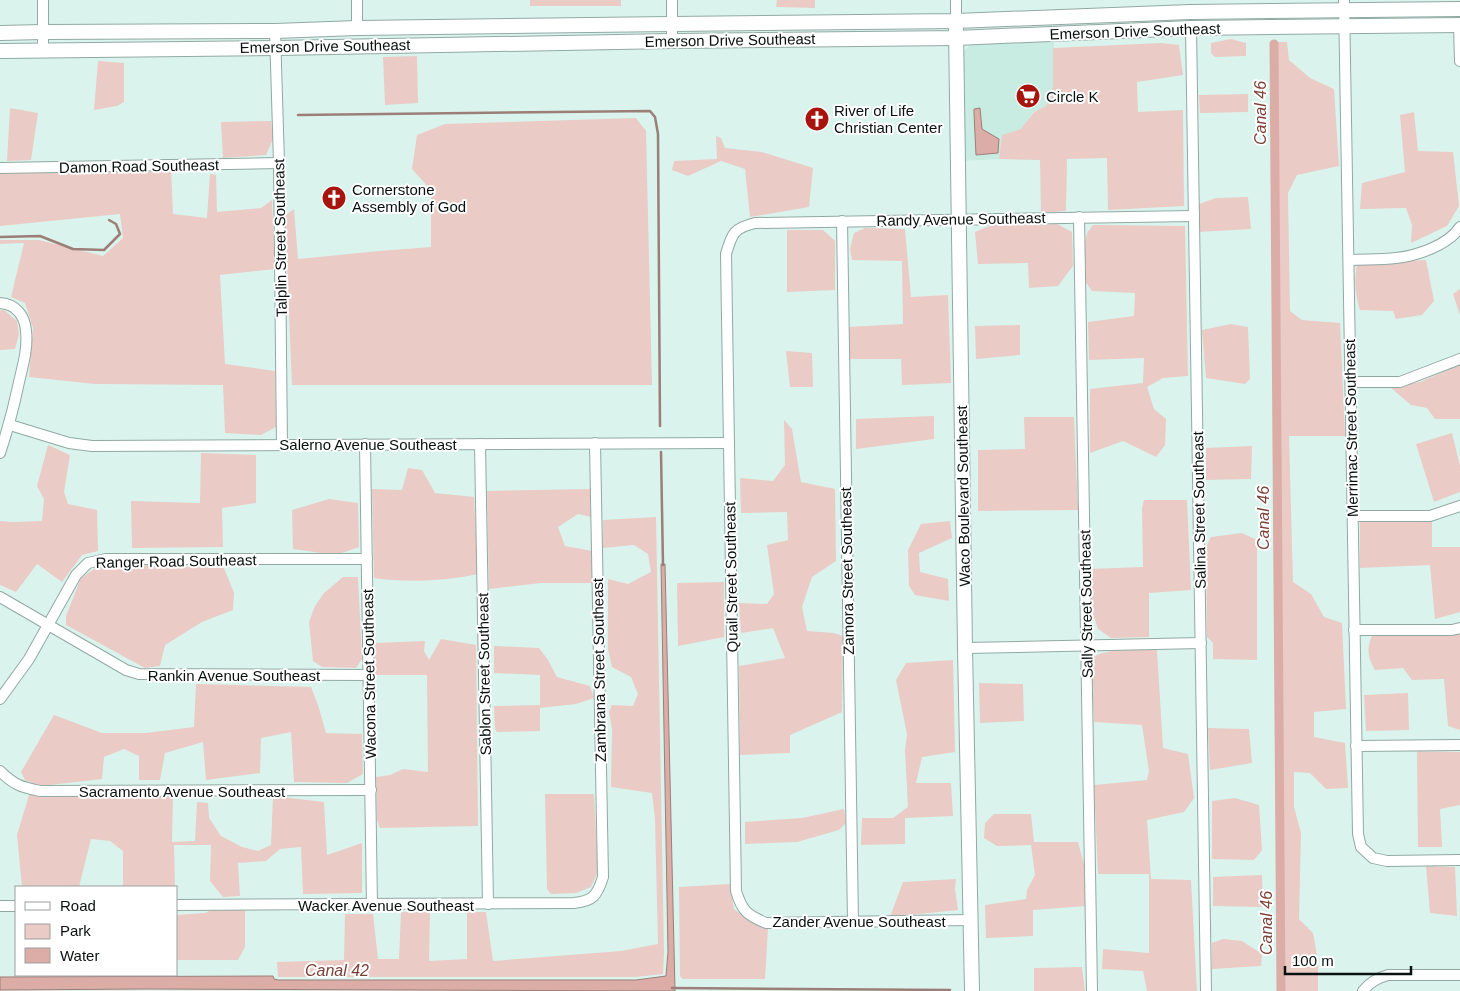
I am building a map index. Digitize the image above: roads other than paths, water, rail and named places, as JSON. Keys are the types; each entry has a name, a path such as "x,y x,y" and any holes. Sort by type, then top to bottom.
{"street":[{"path":"43,0 43,50"},
{"path":"357,0 357,28"},
{"path":"672,0 672,40"},
{"name":"Waco Boulevard Southeast","path":"956,0 958,220 972,991"},
{"name":"Emerson Drive Southeast","path":"0,34 672,24 956,22 1344,5 1460,9"},
{"name":"Merrimac Street Southeast","path":"1344,5 1358,834 1361,847 1374,858 1387,861 1460,860"},
{"path":"1460,25 1460,60"},
{"name":"Emerson Drive Southeast","path":"0,51 276,48 672,40 956,38 1191,28 1460,25"},
{"name":"Salina Street Southeast","path":"1191,28 1206,991"},
{"name":"Talplin Street Southeast","path":"275,31 279,163 282,445"},
{"name":"Damon Road Southeast","path":"0,168 279,163"},
{"name":"Randy Avenue Southeast","path":"731,235 742,226 755,223 1194,216"},
{"name":"Sally Street Southeast","path":"1079,217 1092,991"},
{"name":"Zamora Street Southeast","path":"842,221 852,922"},
{"path":"1349,260 1396,258 1434,248 1448,241 1460,227"},
{"name":"Quail Street Southeast","path":"731,235 726,254 736,891 740,905 749,916"},
{"path":"0,303 14,306 20,312 26,330 25,357 10,425 0,453"},
{"path":"1351,382 1400,382 1460,359"},
{"name":"Salerno Avenue Southeast","path":"10,425 69,442 92,446 729,443"},
{"name":"Zambrana Street Southeast","path":"594,896 603,877 595,443"},
{"name":"Wacona Street Southeast","path":"365,444 372,905"},
{"name":"Sablon Street Southeast","path":"480,444 488,904"},
{"path":"1353,516 1430,516 1460,506"},
{"name":"Ranger Road Southeast","path":"0,699 29,659 76,575 88,563 106,559 367,559"},
{"name":"Rankin Avenue Southeast","path":"0,598 126,670 139,674 368,675"},
{"path":"1354,630 1452,630 1460,628"},
{"path":"965,648 1201,643"},
{"path":"1356,746 1460,745"},
{"name":"Sacramento Avenue Southeast","path":"0,771 12,782 40,791 370,790"},
{"name":"Wacker Avenue Southeast","path":"178,905 574,903 586,902 594,896"},
{"path":"0,906 15,906"},
{"name":"Zander Avenue Southeast","path":"749,916 766,923 970,920"},
{"path":"1366,987 1377,978 1388,975 1460,974"}],"water":[{"path":"980,108 982,129 999,139 998,153 976,155 974,109"},
{"path":"661,564 665,564 675,991 0,990 0,977 273,976 274,979 278,980 636,980 666,976 668,952"}],"waterway":[{"name":"Canal 46","path":"1274,44 1281,991"},
{"path":"298,115 650,111 655,117 658,134 660,426"},
{"path":"0,237 40,236 73,249 104,250 120,234 116,224 109,220"},
{"path":"661,452 663,565"},
{"path":"672,988 950,990"}],"place":[{"name":"Circle K","path":"1028,96"},
{"name":"River of Life Christian Center","path":"817,119"},
{"name":"Cornerstone Assembly of God","path":"334,198"}],"water label":[{"name":"Canal 42","path":"337,970"}]}
